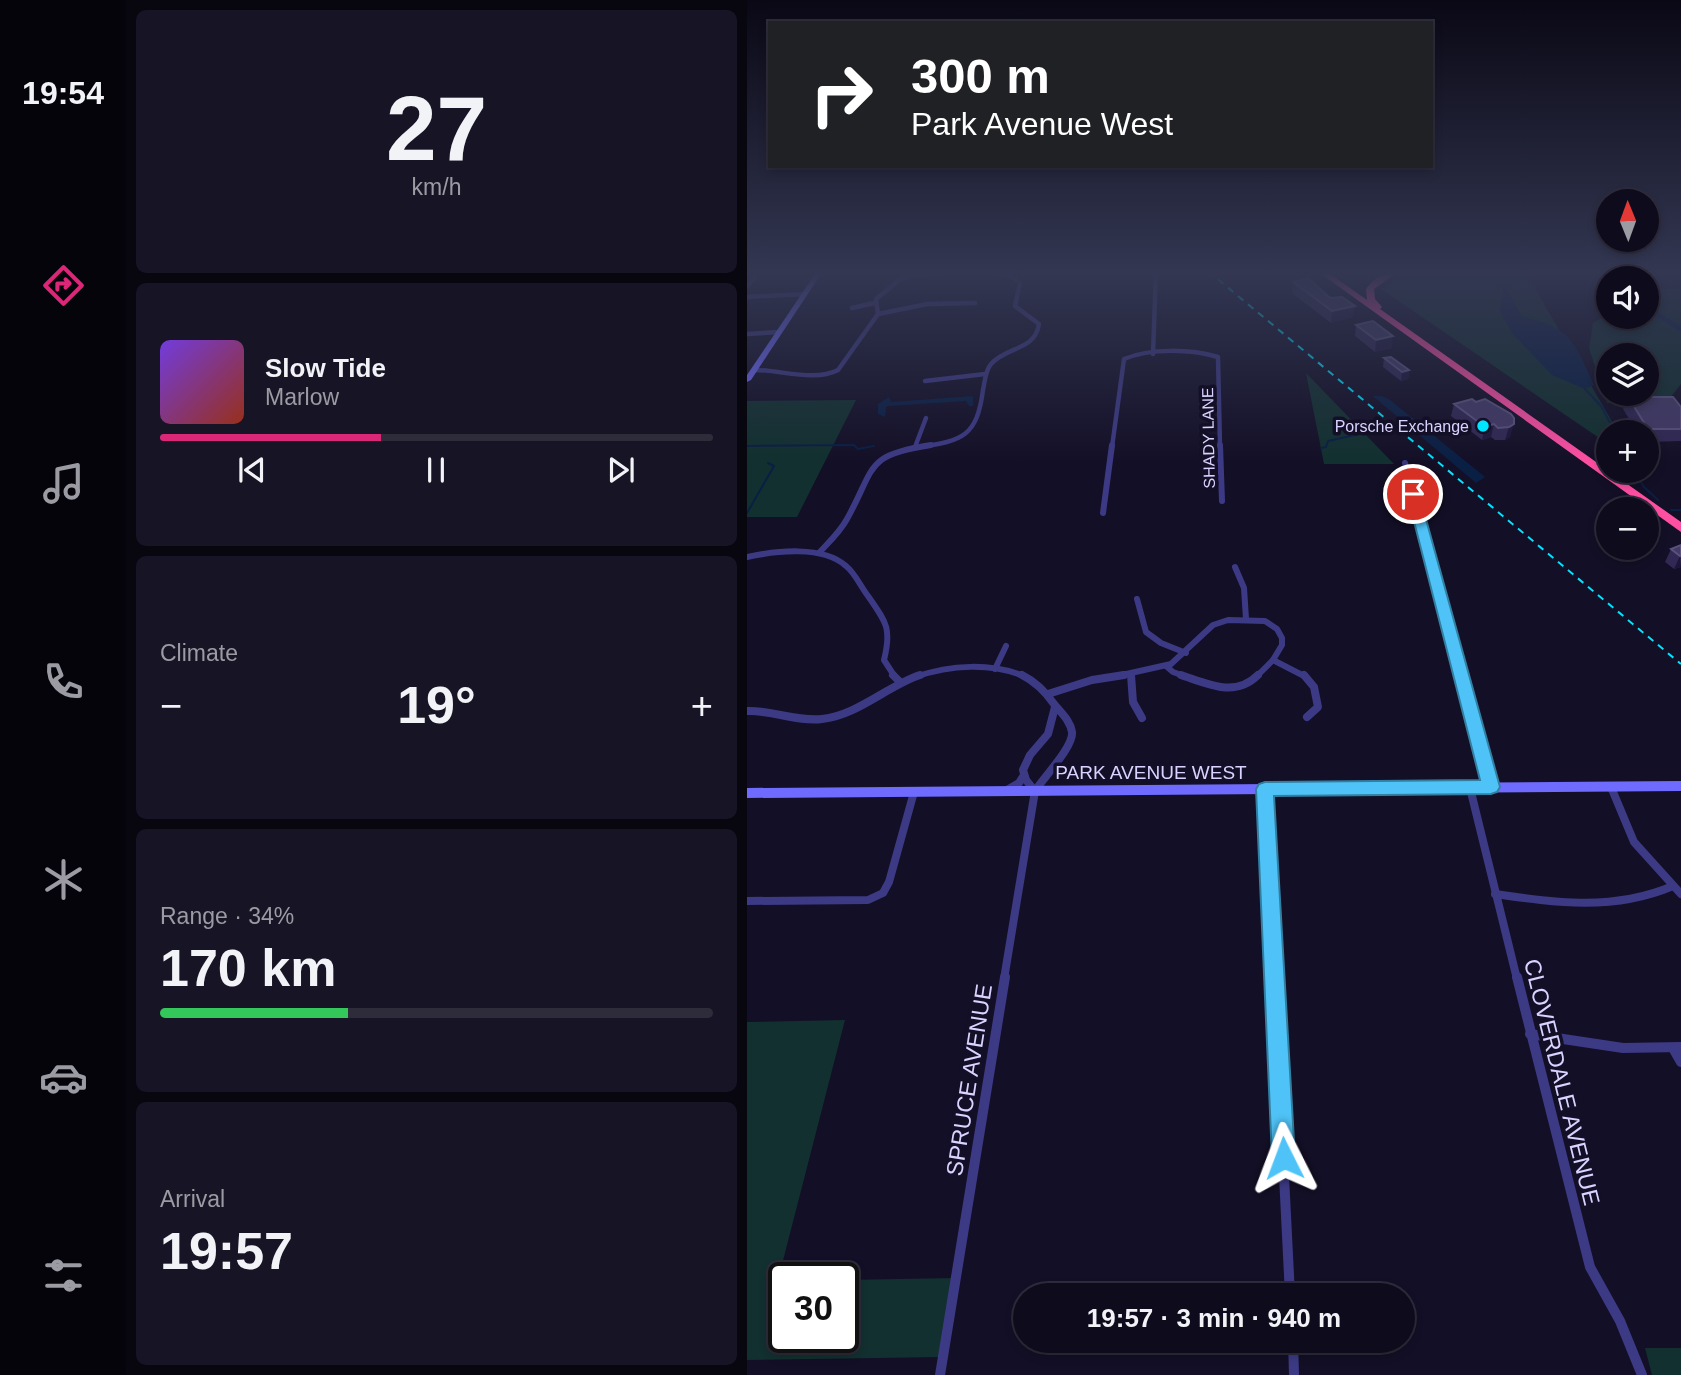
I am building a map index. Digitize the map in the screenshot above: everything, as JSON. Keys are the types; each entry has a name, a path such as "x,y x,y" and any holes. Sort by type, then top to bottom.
{"highway":[{"path":"1401,335 1625,497"},
{"path":"1410,335 1681,527"},
{"path":"1411,335 1417,340"},
{"path":"1659,521 1681,537"}],"street":[{"path":"747,380 777,335"},
{"path":"754,370 779,370 812,377 831,373 844,364 861,335"},
{"path":"819,553 844,523 875,463 888,455 915,447 942,444 966,435 976,425 985,395 985,374 1001,356 1035,339 1036,335"},
{"path":"1103,513 1124,359 1128,355 1153,354 1154,335"},
{"name":"SHADY LANE","path":"1153,354 1198,353 1218,357 1222,501"},
{"path":"925,381 985,374"},
{"path":"915,447 926,418"},
{"path":"1405,463 1491,787"},
{"path":"747,556 783,552 819,553 842,562 852,571 883,614 888,640 886,665 900,682"},
{"path":"1235,567 1245,588 1246,619"},
{"path":"1137,599 1143,610 1143,626 1148,634 1186,653"},
{"path":"1048,694 1092,680 1166,666 1186,653 1219,622 1246,619 1265,621 1281,634 1282,645 1273,660 1249,684 1228,689 1173,672 1166,666"},
{"path":"995,669 1006,646"},
{"path":"1273,660 1304,673 1315,684 1318,707 1307,717"},
{"path":"747,711 771,712 807,720 825,719 857,707 900,682 939,670 995,669 1032,678 1048,694 1055,707 1053,724 1025,767 1019,783 1005,791"},
{"path":"1131,674 1133,702 1142,718"},
{"path":"1035,791 1071,744 1072,732 1068,722 1061,710 1055,707"},
{"path":"1053,724 1068,722"},
{"path":"1025,767 1035,791"},
{"name":"PARK AVENUE WEST","path":"747,793 1681,786"},
{"path":"1611,787 1634,842 1681,894"},
{"name":"CLOVERDALE AVENUE","path":"1470,788 1590,1267 1620,1321 1642,1375"},
{"path":"1265,789 1289,1283"},
{"name":"SPRUCE AVENUE","path":"940,1375 1035,791"},
{"path":"747,901 868,900 878,896 889,882 914,792"},
{"path":"1495,894 1554,903 1590,905 1638,898 1673,886"},
{"path":"1530,1034 1605,1047 1652,1050 1677,1047 1681,1062"},
{"path":"1293,1353 1294,1375"}],"green space":[{"path":"1449,335 1562,335 1596,394 1596,406 1603,406 1611,420 1596,420 1596,436"},
{"path":"1591,335 1681,335 1681,384 1666,403 1659,403 1659,343 1596,343 1596,369 1589,348"},
{"path":"1306,373 1394,464 1324,464"},
{"path":"856,400 797,517 747,517 747,401"},
{"path":"845,1020 783,1262 768,1262 768,1353 859,1353 859,1280 956,1278 943,1357 747,1360 747,1022"},
{"path":"1645,1348 1681,1348 1681,1375 1652,1375"}],"water":[{"path":"1514,335 1565,335 1576,347 1594,385 1585,389 1552,375"},
{"path":"973,396 973,406 969,406 966,401 889,406 886,407 885,417 878,414 878,404 889,397 891,402"},
{"path":"1373,396 1390,400 1485,477 1476,483"}],"building":[{"path":"1370,335 1393,336 1376,340"},
{"path":"1391,357 1409,370 1402,372 1384,358"},
{"path":"1659,397 1673,397 1681,407 1681,429 1659,429 1659,420 1642,420 1634,406 1659,406"},
{"path":"1472,399 1476,402 1485,399 1511,414 1514,424 1509,427 1498,428 1494,424 1485,427 1454,404"},
{"path":"1681,545 1681,556 1680,556 1671,549"}],"waterway":[{"path":"1585,389 1601,406 1609,420"},
{"path":"1321,448 1326,447 1328,441 1378,430"},
{"path":"747,446 854,445 858,449 874,446"},
{"path":"747,513 774,466 768,463"},
{"path":"1642,483 1655,497"},
{"path":"1671,510 1681,510"}],"railway":[{"path":"1285,335 1681,664"}],"place":[{"name":"Porsche Exchange","path":"1483,426"}],"route":[{"path":"1284,1158 1265,789 1491,787 1413,494"}]}
